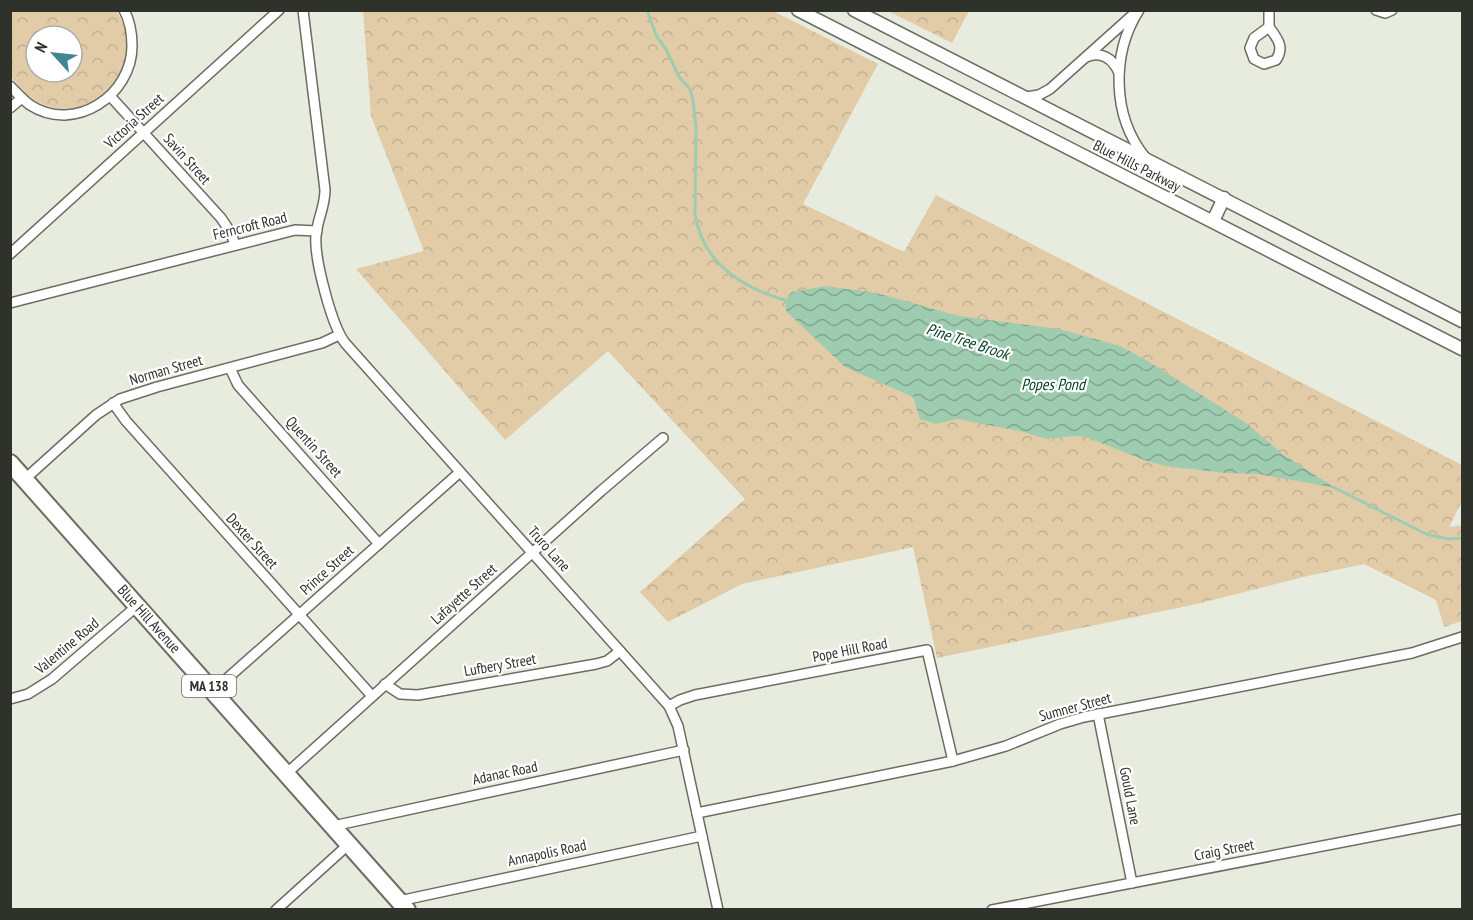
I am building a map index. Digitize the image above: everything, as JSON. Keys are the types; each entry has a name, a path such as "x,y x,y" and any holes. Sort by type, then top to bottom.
{"highway":[{"name":"Blue Hill Avenue","path":"10,463 403,905"}],"main road":[{"name":"Blue Hills Parkway","path":"798,10 1462,349"},
{"name":"Blue Hills Parkway","path":"854,10 1462,321"},
{"path":"1214,222 1224,198"}],"street":[{"path":"10,86 31,105 42,110 67,114 94,108 111,97 124,80 131,58 132,33 124,10"},
{"name":"Victoria Street","path":"10,254 279,10"},
{"path":"303,10 325,190 323,210 317,231"},
{"path":"1026,97 1039,95 1050,89 1138,10"},
{"path":"1138,10 1123,47 1119,73 1120,98 1126,123 1135,143 1147,159"},
{"path":"1269,10 1269,27"},
{"path":"1376,10 1385,13 1392,10"},
{"path":"1085,57 1095,54 1104,56 1111,60 1119,73"},
{"name":"Savin Street","path":"111,97 221,218 236,245"},
{"path":"10,108 22,98"},
{"name":"Ferncroft Road","path":"10,303 295,230 317,231"},
{"name":"Truro Lane","path":"317,231 316,242 320,264 339,335 669,706 676,719 684,750 718,909"},
{"name":"Norman Street","path":"25,479 96,415 113,403 157,387 322,343 339,335"},
{"name":"Quentin Street","path":"230,368 241,389 379,544"},
{"name":"Dexter Street","path":"113,403 126,421 372,696"},
{"name":"Lafayette Street","path":"286,774 532,552 663,438"},
{"name":"Prince Street","path":"213,691 460,472"},
{"name":"Valentine Road","path":"10,699 28,694 52,680 137,606"},
{"name":"Sumner Street","path":"697,813 953,761 1006,746 1060,724 1098,714 1412,653 1462,637"},
{"name":"Pope Hill Road","path":"669,706 695,695 927,650 953,761"},
{"name":"Lufbery Street","path":"385,684 400,694 418,695 596,664 607,661 620,651"},
{"name":"Gould Lane","path":"1098,714 1132,883"},
{"name":"Adanac Road","path":"333,826 684,750"},
{"name":"Craig Street","path":"992,909 1462,819"},
{"name":"Annapolis Road","path":"403,905 702,836"},
{"path":"276,909 349,844"}],"green space":[{"path":"969,10 952,43 888,11"},
{"path":"10,11 116,11 126,31 127,51 121,71 110,87 94,100 75,108 55,108 34,100 11,77"},
{"path":"363,11 773,11 878,64 803,204 904,252 936,195 1462,465 1462,501 1449,527 1462,525 1462,621 1444,627 1436,600 1364,564 1197,604 937,658 913,547 742,584 668,622 640,592 745,499 608,351 505,440 356,269 424,251 371,116"}],"water":[{"name":"Popes Pond","path":"826,286 876,293 959,316 1059,329 1120,346 1246,423 1284,455 1335,488 1259,474 1226,473 1165,466 1086,437 1046,439 1024,432 958,419 936,424 920,419 913,397 845,367 786,311 786,301 792,292"}],"waterway":[{"name":"Pine Tree Brook","path":"647,10 657,37 666,49 679,77 690,89 693,100 696,127 695,214 699,232 716,261 728,272 757,290 791,302"},
{"name":"Pine Tree Brook","path":"1333,487 1426,534 1448,539 1462,538"}]}
